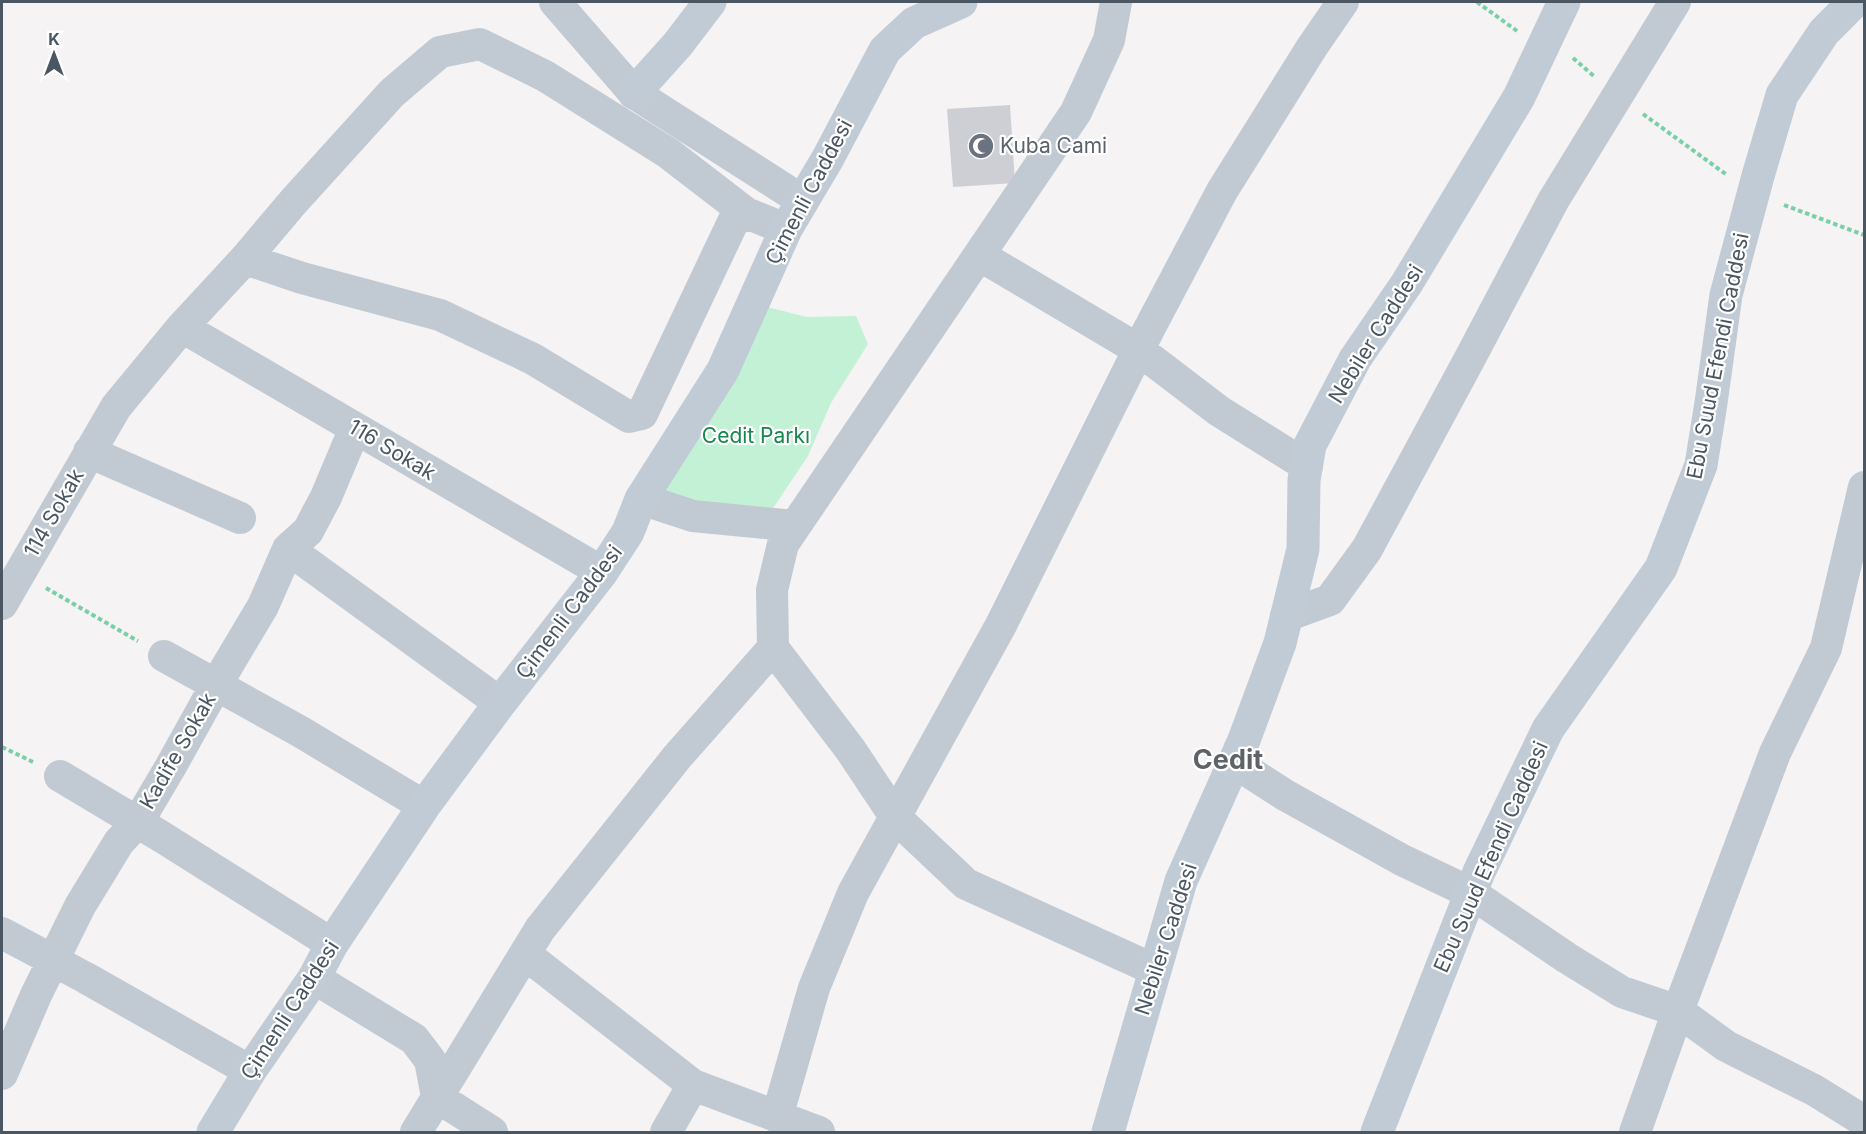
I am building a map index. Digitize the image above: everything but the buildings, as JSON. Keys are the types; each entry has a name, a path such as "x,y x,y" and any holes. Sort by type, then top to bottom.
{"street":[{"path":"555,2 634,93 803,201"},
{"path":"634,93 678,44 710,2"},
{"path":"1116,2 1109,40 1076,112 783,544 772,590 773,648 850,749 896,818 966,884 1155,970"},
{"path":"777,1117 814,988 853,893 1001,625 1139,350 1222,191 1312,47 1343,2"},
{"name":"Nebiler Caddesi","path":"1108,1132 1181,881 1234,762 1280,643 1303,549 1304,480 1310,446 1355,359 1407,283 1519,97 1533,35 1564,2"},
{"path":"1286,616 1330,600 1367,549 1553,201 1675,2"},
{"name":"Ebu Suud Efendi Caddesi","path":"1377,1132 1471,893 1548,729 1661,568 1701,465 1712,403 1726,295 1782,95 1824,32 1854,2"},
{"name":"Çimenli Caddesi","path":"213,1132 250,1071 314,978 332,944 424,806 500,703 602,572 628,532 641,499 723,370 786,229 828,158 885,50 914,23 943,5"},
{"name":"114 Sokak","path":"2,604 116,407 182,327 392,93 440,52 480,44 545,76 668,153 746,213 786,229"},
{"path":"245,259 302,278 440,315 533,359 629,417 642,414 733,222 746,213"},
{"path":"979,255 1139,350 1219,411 1307,466"},
{"name":"116 Sokak","path":"182,327 602,572"},
{"name":"Kadife Sokak","path":"2,1074 36,994 80,906 119,842 138,822 263,606 288,549 308,531 326,497 355,428"},
{"path":"89,452 240,518"},
{"path":"1635,1132 1775,753 1826,648 1864,487"},
{"path":"641,499 693,516 795,526"},
{"path":"288,549 500,703"},
{"path":"416,1132 540,929 677,757 773,648"},
{"path":"164,656 301,732 424,806"},
{"path":"1234,762 1286,795 1392,854 1471,893 1566,958 1622,992 1678,1011 1726,1046 1814,1090 1864,1121"},
{"path":"60,776 138,822 332,944"},
{"path":"2,933 250,1071"},
{"path":"525,954 693,1085 819,1132"},
{"path":"314,978 414,1039 430,1060 437,1097 492,1132"},
{"path":"666,1132 693,1085"}],"path":[{"path":"1477,2 1533,35 1753,193 1864,235"},
{"path":"19,573 164,656"}],"green space":[{"name":"Cedit Parkı","path":"767,307 807,317 856,316 868,344 831,403 808,456 767,517 660,497"}],"place":[{"name":"Kuba Cami","path":"981,146"}],"district":[{"name":"Cedit","path":"1228,760"}]}
